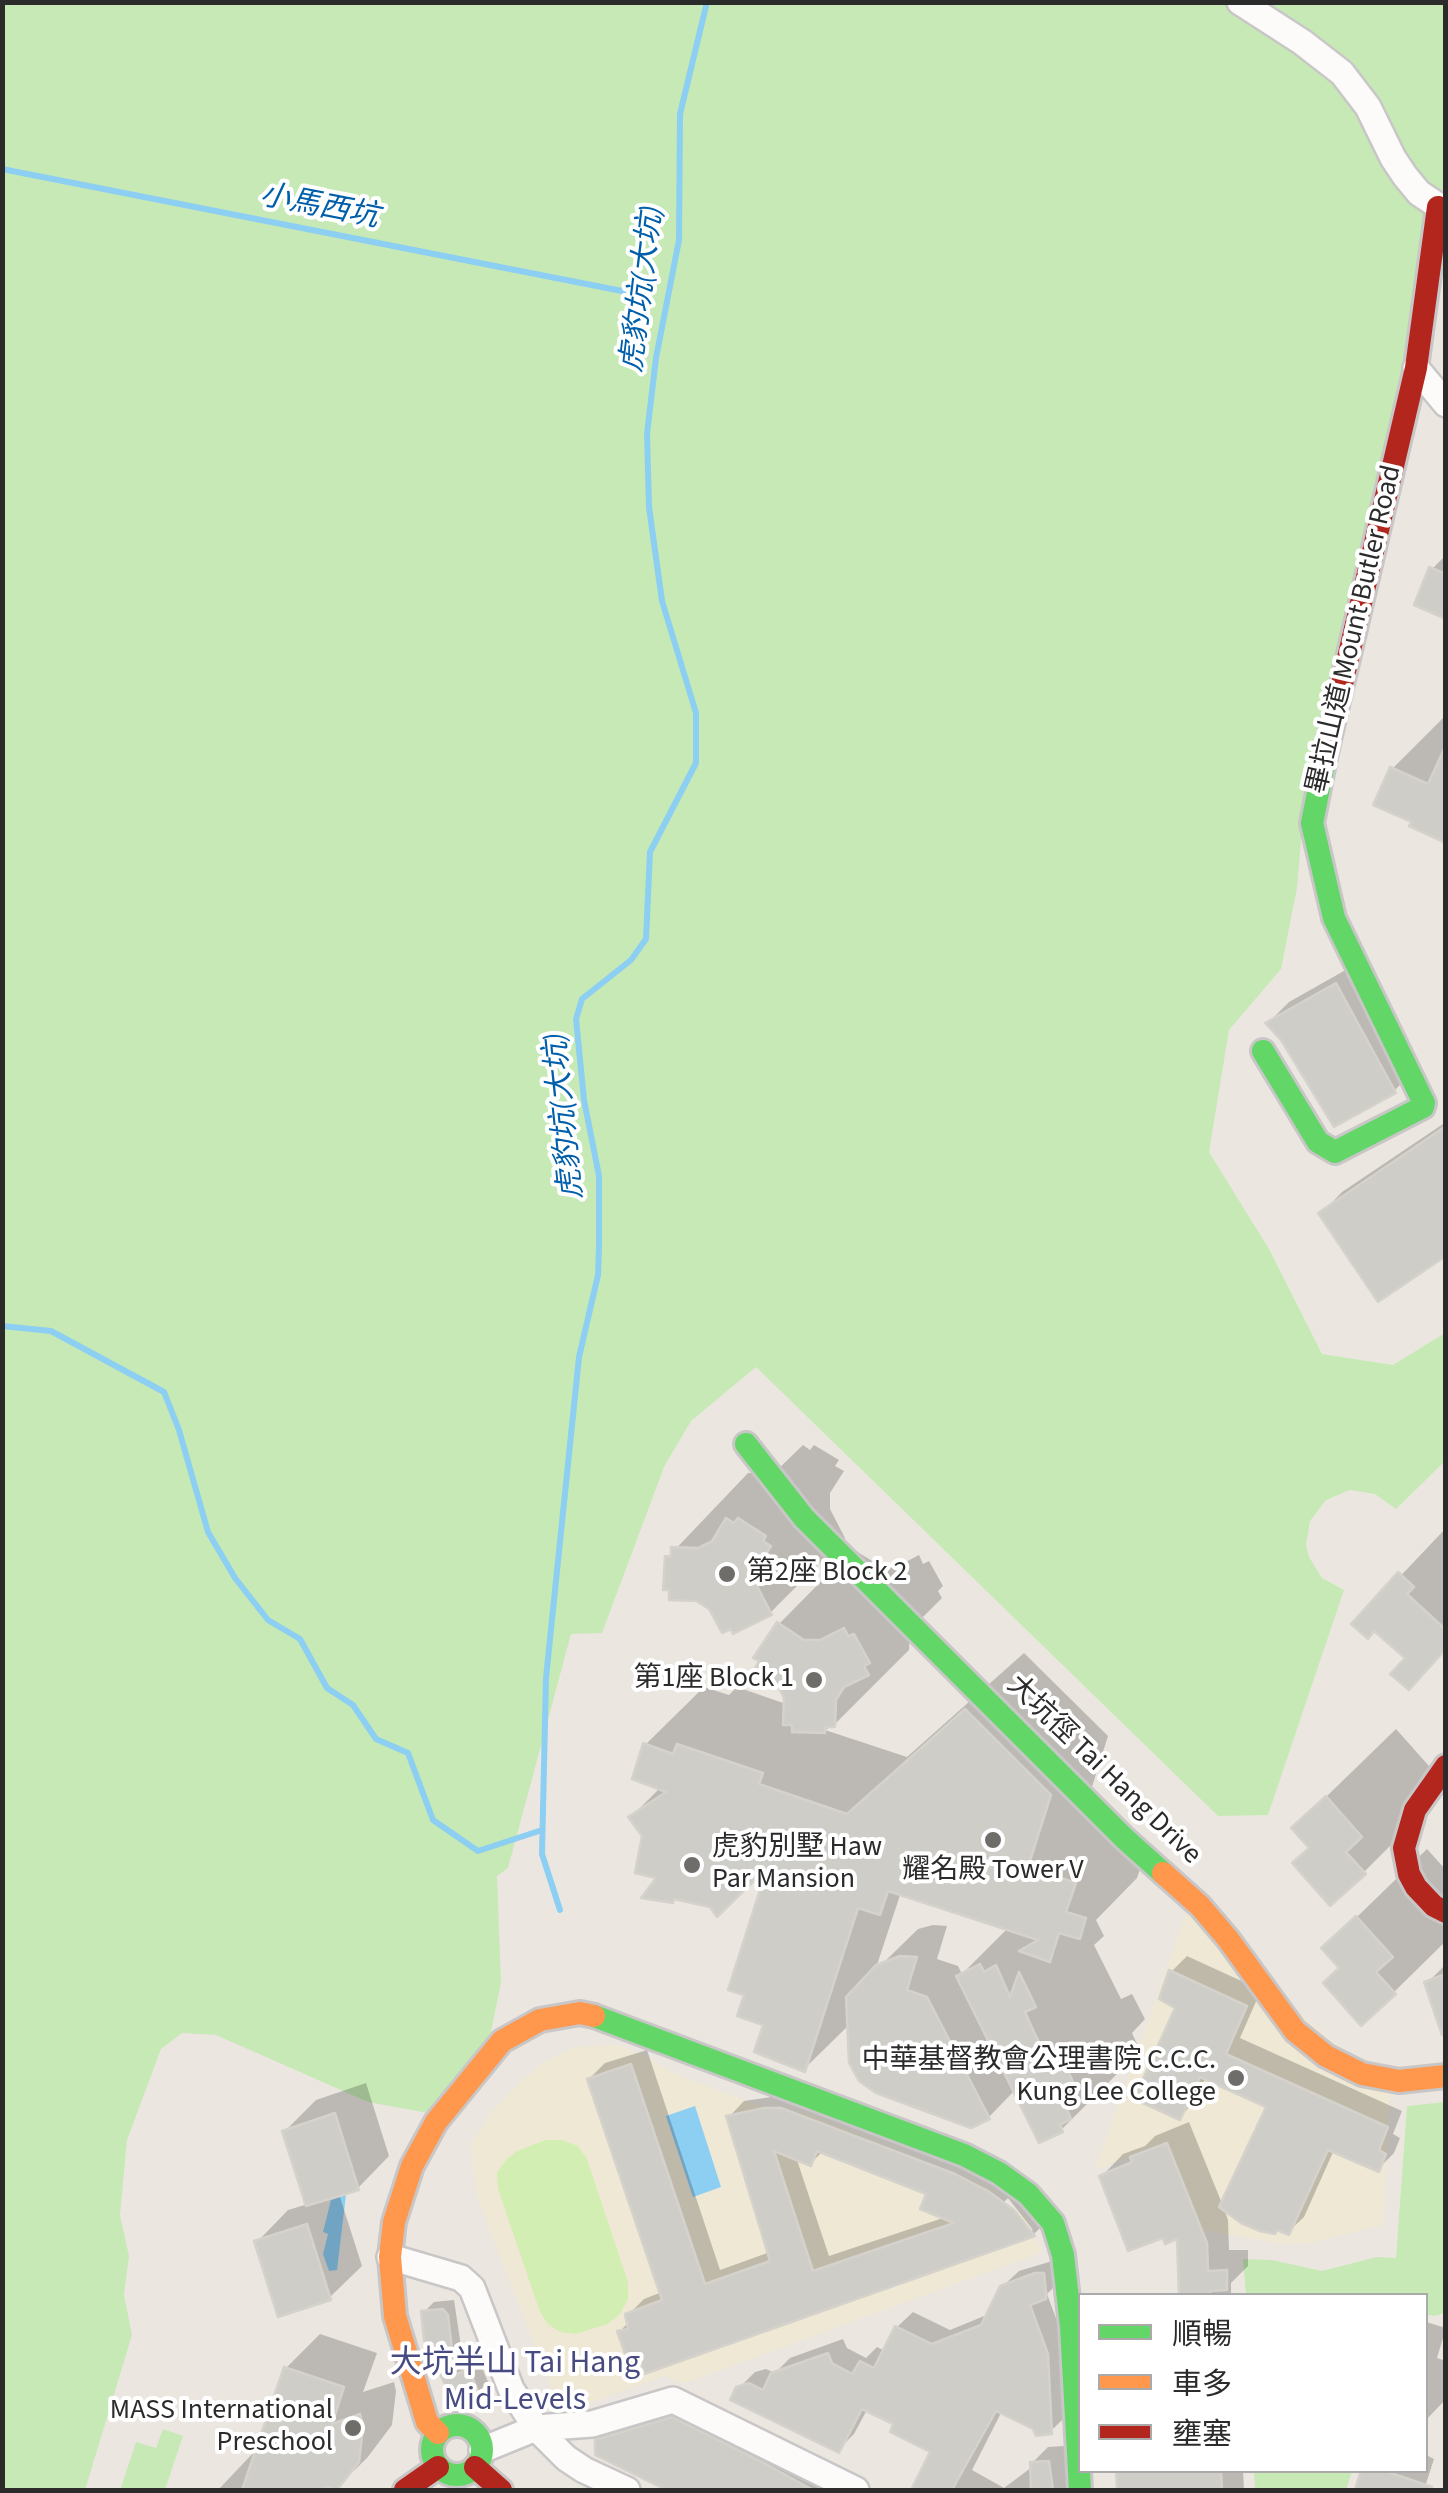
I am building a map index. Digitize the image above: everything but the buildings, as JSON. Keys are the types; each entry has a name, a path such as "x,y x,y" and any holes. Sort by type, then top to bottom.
{"street":[{"name":"畢拉山道 Mount Butler Road","path":"1240,2 1342,73 1368,107 1405,176 1442,209 1416,368 1357,630 1338,694 1312,823 1334,918 1424,1102 1423,1108 1334,1152 1318,1142 1263,1051"},
{"path":"1416,368 1446,404"},
{"name":"大坑徑 Tai Hang Drive","path":"746,1444 804,1518 1124,1838 1200,1906 1295,2032 1326,2056 1362,2074 1398,2081 1446,2076"},
{"path":"1446,1766 1414,1810 1404,1848 1416,1887 1434,1906 1446,1912"},
{"path":"438,2434 427,2422 395,2316 390,2257 394,2222 412,2166 436,2122 502,2041 540,2020 580,2013 611,2020 964,2156 999,2172 1028,2194 1053,2224 1063,2255 1072,2326 1078,2449"},
{"path":"390,2257 461,2278 472,2288 511,2390 536,2428 566,2458 627,2490"},
{"path":"501,2490 479,2459 479,2438 472,2429 448,2426 438,2434 432,2444 432,2456 448,2474 460,2475 479,2459 536,2428 592,2424 673,2400 856,2490"},
{"path":"404,2490 438,2466"}],"shaded area":[{"name":"中華基督教會公理書院 C.C.C. Kung Lee College","path":"1188,1909 1203,1928 1390,2091 1383,2225 1309,2243 1282,2244 1202,2230 1167,2143 1095,2170"},
{"path":"618,2045 675,2074 764,2108 802,2112 983,2185 1025,2217 1042,2252 685,2383 664,2376 561,2413 477,2197 471,2145 491,2113 546,2061 576,2047"}],"green space":[{"path":"3,3 1445,3 1445,240 1304,806 1297,888 1281,969 1229,1030 1209,1152 1269,1249 1322,1354 1393,1365 1445,1333 1445,1461 1396,1509 1375,1494 1350,1490 1326,1500 1310,1521 1306,1545 1309,1557 1322,1578 1344,1590 1268,1815 1218,1816 756,1367 691,1421 664,1467 602,1633 571,1634 508,1868 497,1876 501,1983 488,2046 439,2115 368,2102 216,2035 182,2033 161,2049 127,2140 120,2215 129,2256 124,2295 132,2335 85,2490 3,2490"},
{"path":"1445,2102 1445,2313 1428,2314 1428,2293 1246,2293 1243,2259 1272,2260 1322,2271 1377,2257 1396,2258 1407,2106"},
{"path":"546,2140 578,2146 587,2159 628,2282 628,2299 620,2314 607,2324 576,2334 560,2332 540,2312 498,2189 497,2173 506,2160 517,2151"},
{"path":"163,2429 183,2436 165,2490 120,2490 136,2442 156,2448"},
{"path":"1254,2473 1351,2473 1346,2490 1255,2490"}],"water":[{"path":"695,2106 721,2187 693,2197 666,2116"},
{"path":"346,2195 337,2270 329,2271 323,2254 328,2234 323,2232 331,2200"}],"waterway":[{"name":"虎豹坑(大坑)","path":"560,1910 542,1854 546,1678 579,1357 598,1275 599,1248 599,1176 584,1100 576,1019 582,999 631,960 646,939 650,852 696,763 696,713 662,601 649,507 647,434 656,358 679,240 680,114 707,2"},
{"name":"小馬西坑","path":"2,169 627,292"},
{"path":"2,1326 51,1331 164,1392 208,1532 235,1578 268,1620 300,1639 327,1688 353,1705 376,1739 408,1753 433,1820 478,1851 542,1830"}],"traffic: fast":[{"path":"1263,1051 1318,1142 1335,1152 1423,1107 1334,918 1312,823 1327,748"},
{"path":"746,1444 804,1518 1163,1873"},
{"path":"594,2016 964,2155 1028,2194 1053,2223 1063,2255 1078,2454"},
{"path":"457,2425 474,2433 482,2450 474,2467 457,2475 440,2467 432,2450 440,2433 457,2425"},
{"path":"1079,2473 1080,2490"}],"traffic: slow":[{"path":"1163,1873 1200,1906 1228,1939 1295,2031 1326,2056 1362,2074 1399,2081 1446,2076"},
{"path":"438,2433 427,2422 395,2316 390,2257 394,2222 412,2166 436,2122 502,2041 540,2020 580,2013 594,2016"}],"traffic: jam":[{"path":"1327,748 1416,368 1438,207"},
{"path":"1446,1766 1415,1810 1404,1848 1416,1887 1434,1906 1446,1912"},
{"path":"405,2490 438,2467"},
{"path":"475,2467 501,2490"}],"place":[{"name":"第2座 Block 2","path":"727,1574"},
{"name":"第1座 Block 1","path":"814,1680"},
{"name":"耀名殿 Tower V","path":"993,1840"},
{"name":"虎豹別墅 Haw Par Mansion","path":"692,1865"},
{"name":"中華基督教會公理書院 C.C.C. Kung Lee College","path":"1236,2078"},
{"name":"MASS International Preschool","path":"353,2428"}],"district":[{"name":"大坑半山 Tai Hang Mid-Levels","path":"515,2384"}]}
